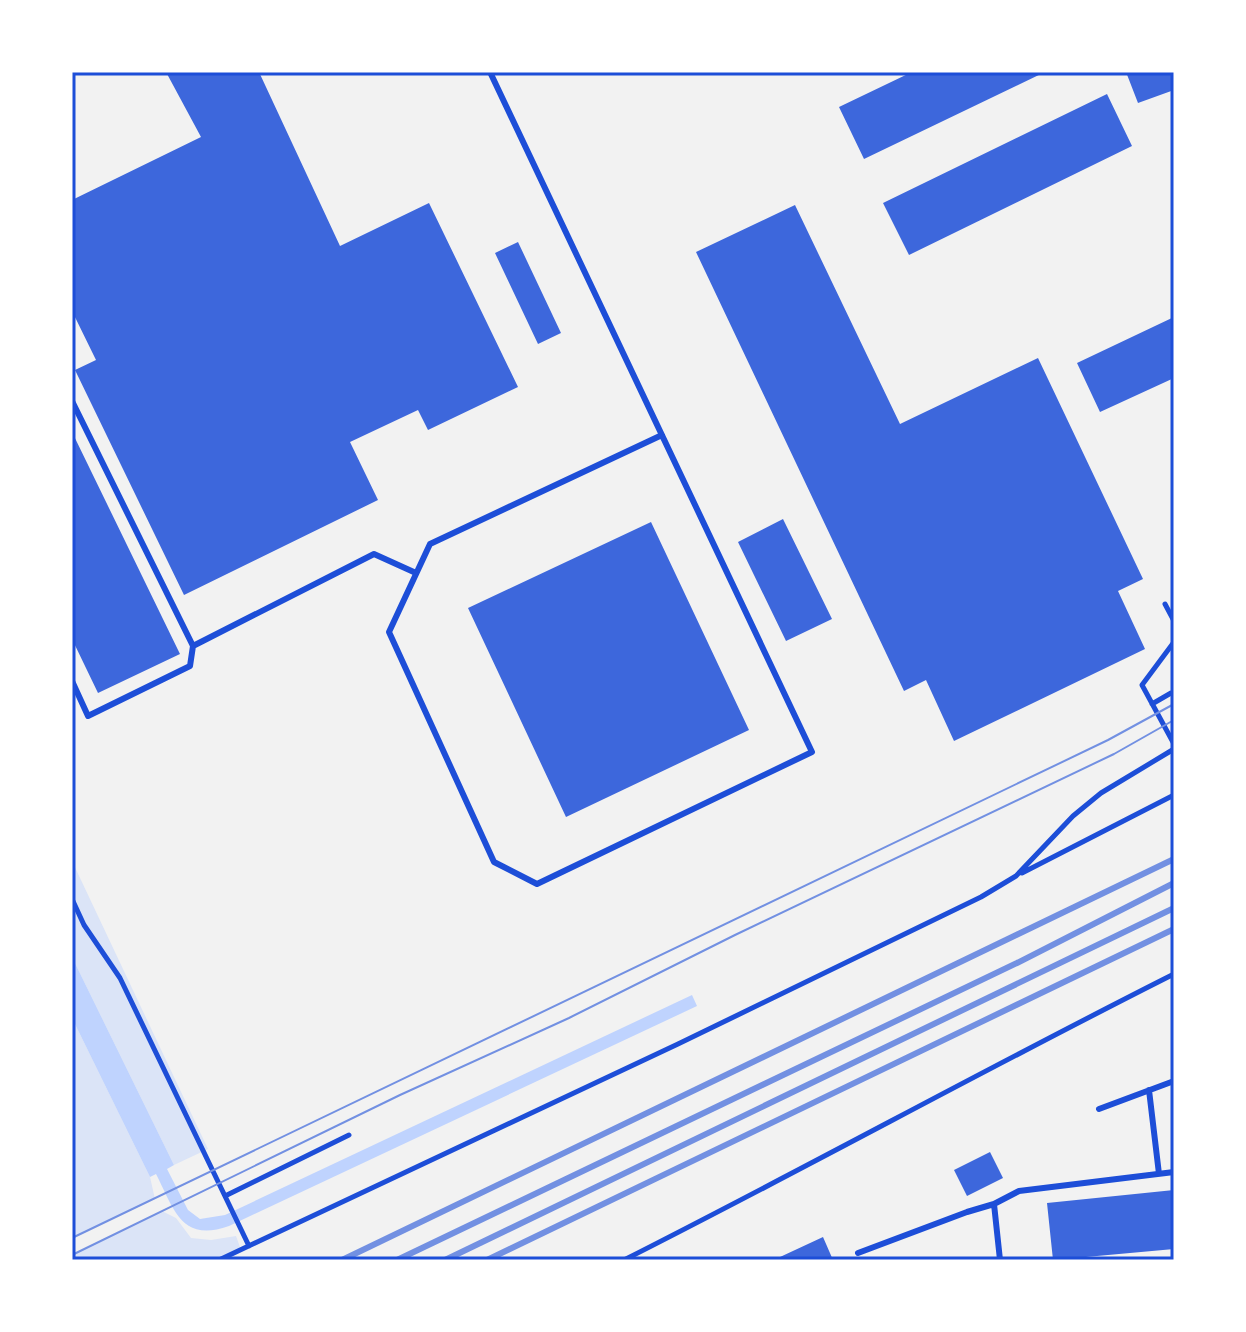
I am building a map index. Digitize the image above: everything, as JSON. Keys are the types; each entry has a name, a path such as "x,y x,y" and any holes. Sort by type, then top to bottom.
{"lane":[{"path":"490,72 662,435 812,752 537,884 494,862 389,632 430,544 662,435"},
{"path":"72,401 193,646 190,666 88,716 72,681"},
{"path":"193,646 374,554 416,573"},
{"path":"1099,1109 1174,1081"},
{"path":"1149,1090 1159,1174"},
{"path":"858,1253 994,1204 1019,1191 1174,1172"},
{"path":"994,1204 1000,1260"}],"path":[{"path":"1165,604 1174,621"},
{"path":"1016,876 1073,816 1101,793 1174,746 1171,734 1142,685 1174,642"},
{"path":"1152,704 1171,693"},
{"path":"219,1260 692,1038 981,897 1174,795"},
{"path":"72,899 84,925 120,978 249,1246"},
{"path":"624,1260 771,1186 1005,1059 1174,974"},
{"path":"225,1196 349,1135"}],"shaded area":[{"path":"72,861 208,1149 174,1165 72,957"},
{"path":"72,1018 150,1177 155,1199 72,1238"},
{"path":"162,1211 176,1218 191,1238 211,1240 236,1236 241,1250 219,1260 72,1260 72,1255"}],"water":[{"path":"72,957 174,1165 167,1169 188,1210 200,1219 225,1215 692,995 697,1006 229,1226 200,1230 181,1220 156,1174 150,1177 72,1018"}],"building":[{"path":"166,72 259,72 340,246 429,203 518,387 428,430 418,410 350,442 378,500 184,595 75,370 96,360 72,311 72,200 201,137"},
{"path":"912,72 1045,72 864,159 839,107"},
{"path":"1126,72 1174,72 1174,90 1138,103"},
{"path":"1107,94 1132,146 909,255 883,203"},
{"path":"795,205 900,424 1038,358 1143,579 1118,591 1145,649 954,741 926,680 904,691 696,252"},
{"path":"518,242 561,333 538,344 495,253"},
{"path":"1174,317 1174,378 1100,412 1077,363"},
{"path":"72,432 180,654 98,693 72,639"},
{"path":"783,519 832,619 786,641 738,542"},
{"path":"651,522 749,730 566,817 468,608"},
{"path":"990,1152 1003,1178 967,1196 954,1170"},
{"path":"1174,1190 1174,1249 1053,1260 1047,1203"},
{"path":"823,1237 833,1260 782,1260 780,1257"}],"tram line":[{"path":"72,1238 1108,740 1174,704"},
{"path":"72,1255 1114,754 1174,720"}],"railway":[{"path":"342,1260 1174,859"},
{"path":"397,1260 1017,963 1174,883"},
{"path":"445,1260 1174,908"},
{"path":"487,1260 1174,929"}]}
